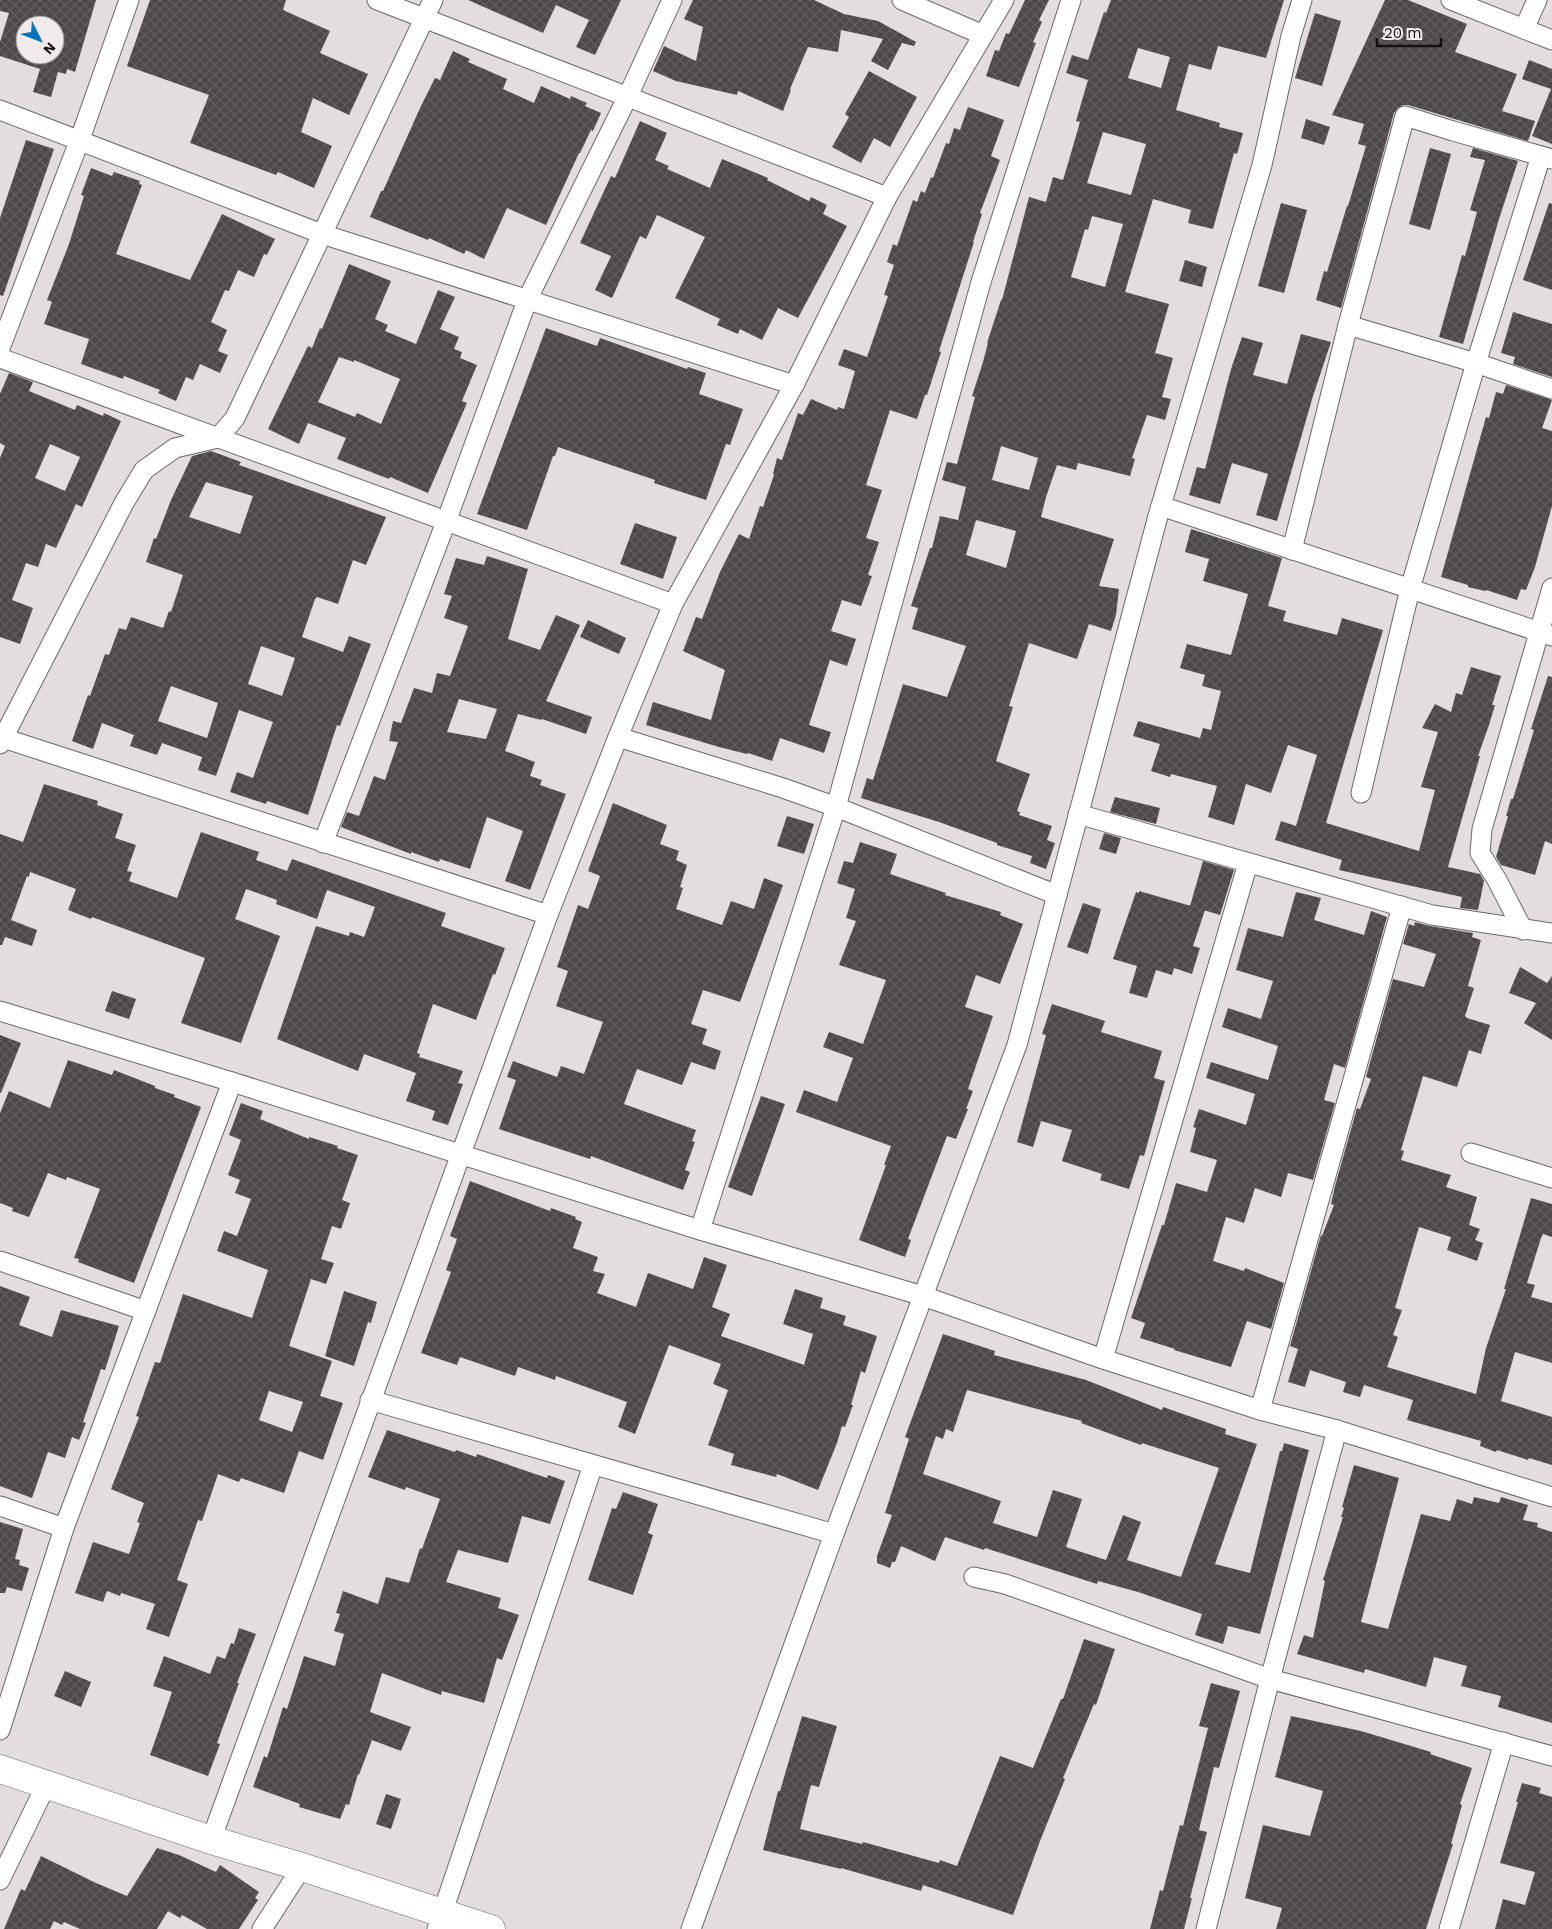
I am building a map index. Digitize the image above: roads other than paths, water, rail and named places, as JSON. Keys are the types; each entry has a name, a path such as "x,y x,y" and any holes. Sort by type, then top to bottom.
{"street":[{"path":"0,348 80,139 129,0"},
{"path":"377,0 887,197"},
{"path":"434,0 235,418 218,438 175,448 144,470 124,502 2,741 548,915"},
{"path":"323,843 446,522 528,298 628,96 672,0"},
{"path":"902,0 983,35"},
{"path":"211,1840 548,915 673,604 794,385 887,197 1004,0"},
{"path":"700,1230 836,807 981,282 1071,0"},
{"path":"691,1929 834,1534 1017,1044 1161,506 1262,165 1290,36 1302,0"},
{"path":"1452,0 1552,40"},
{"path":"1524,29 1537,0"},
{"path":"0,110 80,139 322,234 528,298 794,385"},
{"path":"1292,550 1348,325 1405,116 1546,157 1476,363 1410,589 1361,793"},
{"path":"1348,325 1476,363 1552,389"},
{"path":"0,358 673,604"},
{"path":"1161,506 1545,633"},
{"path":"1523,930 1497,880 1480,853 1482,829 1545,633 1552,588"},
{"path":"618,737 783,788 836,807 1057,895"},
{"path":"1078,814 1432,915 1552,933"},
{"path":"1103,1359 1248,863"},
{"path":"1260,1410 1402,906"},
{"path":"0,1010 700,1230 923,1296 1103,1359 1260,1410 1337,1430 1552,1497"},
{"path":"0,1730 64,1528 232,1082"},
{"path":"1471,1153 1552,1178"},
{"path":"0,1261 146,1311"},
{"path":"370,1400 834,1534"},
{"path":"1206,1929 1270,1679 1337,1430"},
{"path":"440,1921 593,1464"},
{"path":"0,1506 64,1528"},
{"path":"974,1577 1005,1584 1270,1679 1552,1756"},
{"path":"1449,1929 1504,1742"},
{"path":"0,1769 47,1783 211,1840 302,1867 440,1921 491,1929"},
{"path":"0,1880 47,1783"},
{"path":"262,1929 302,1867"}]}
